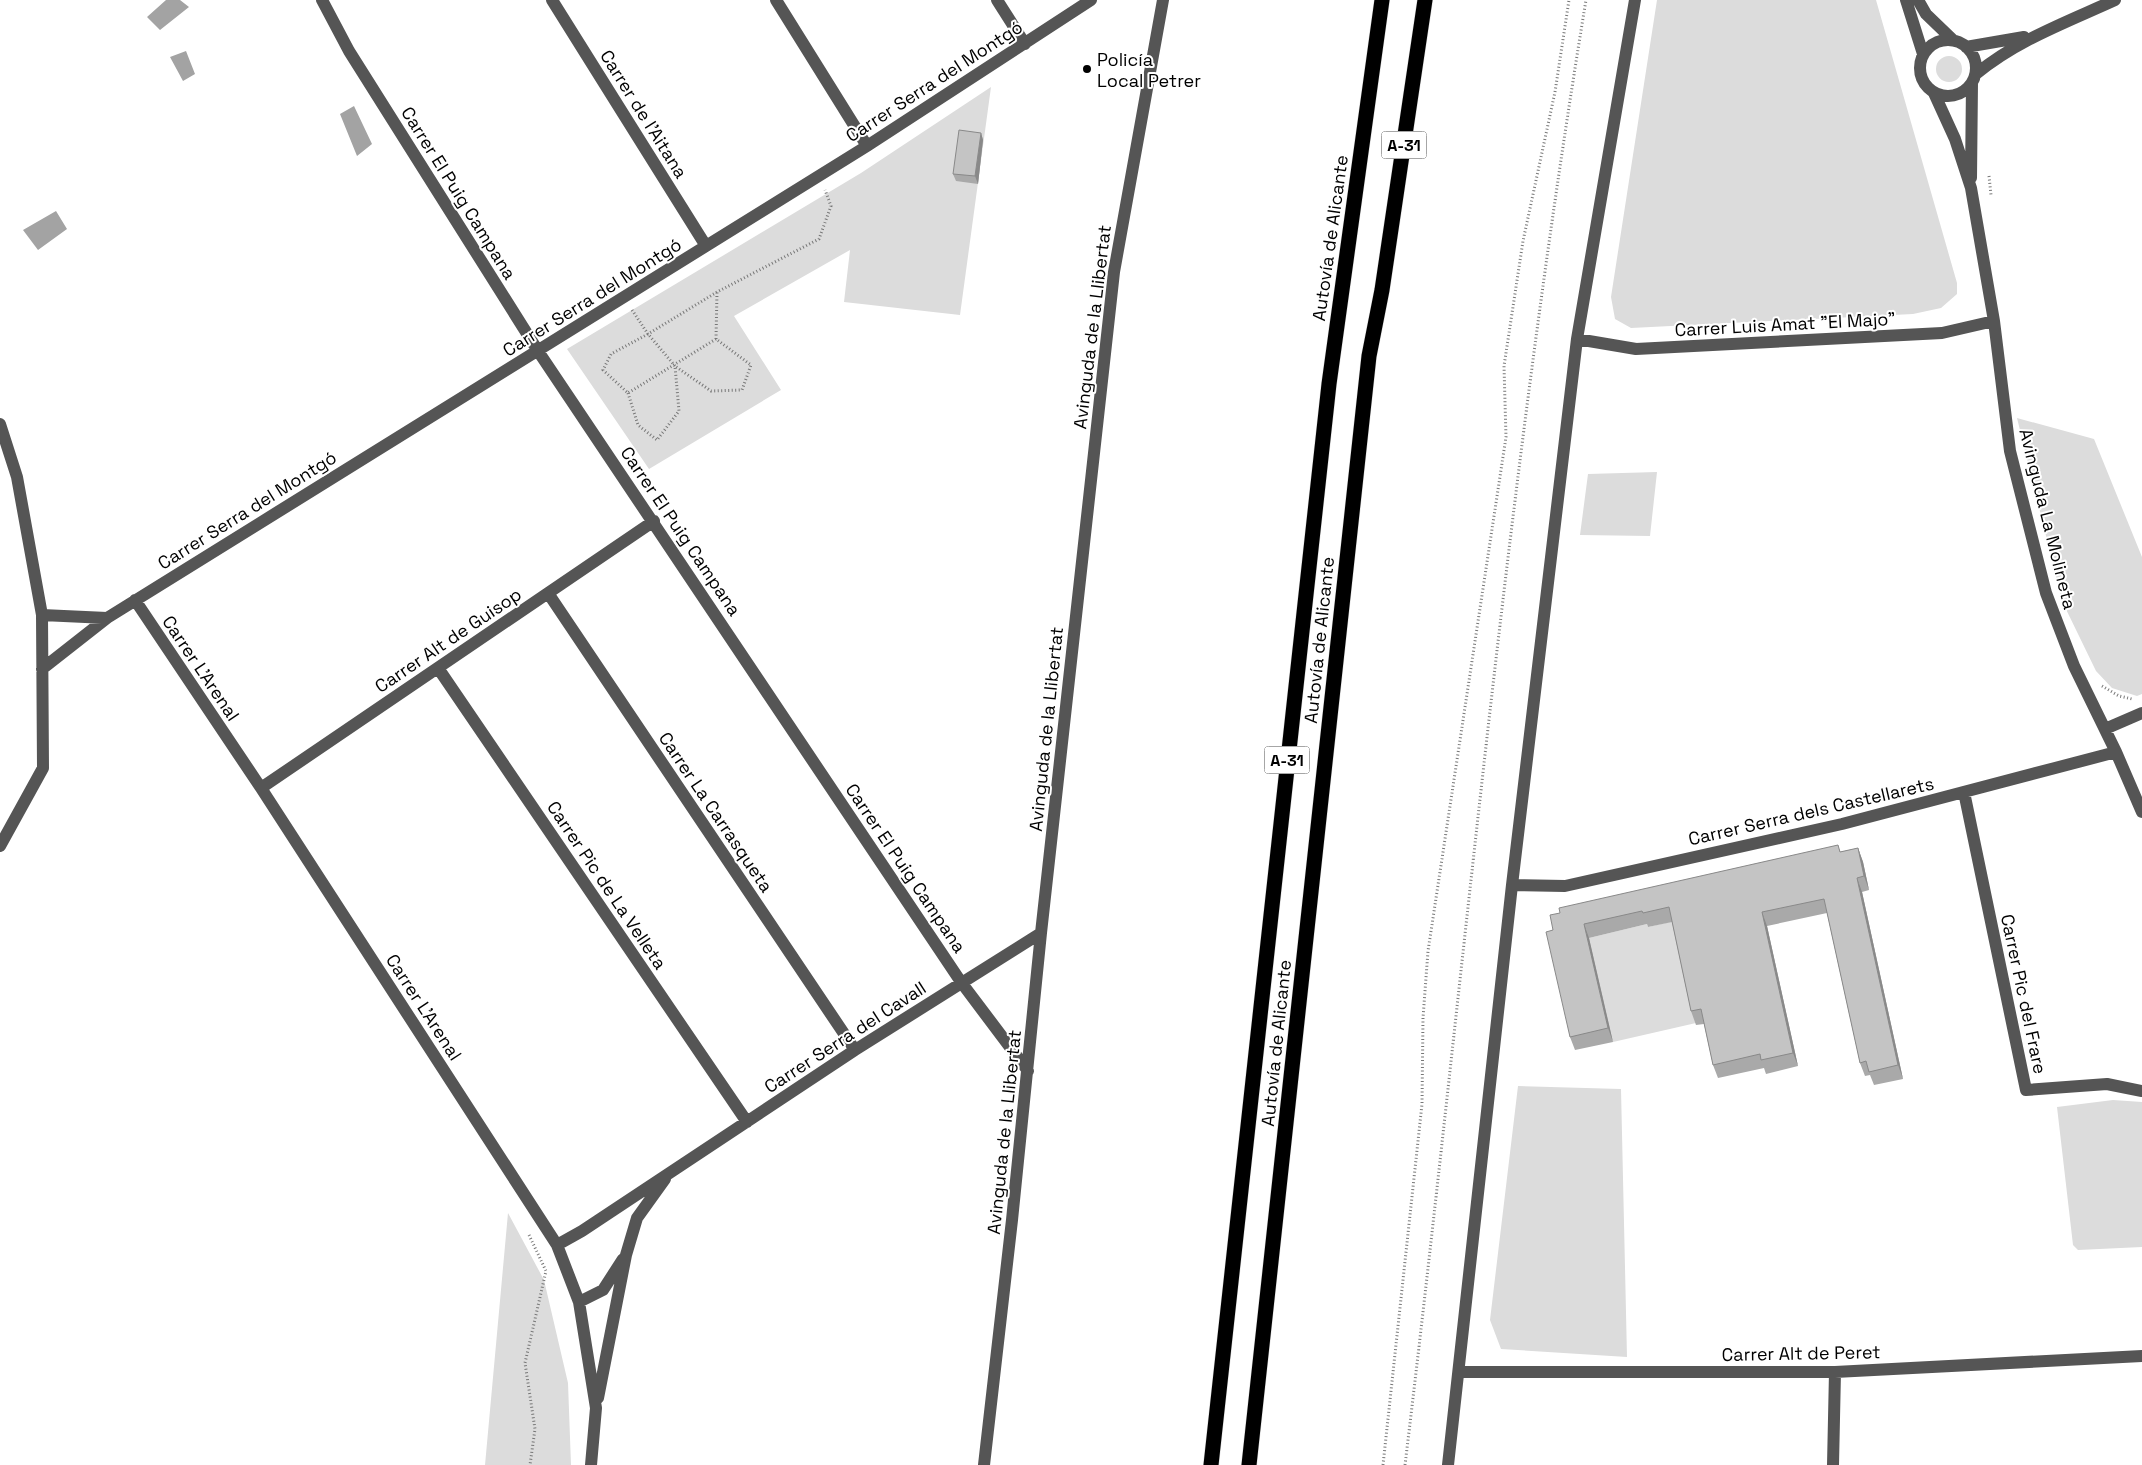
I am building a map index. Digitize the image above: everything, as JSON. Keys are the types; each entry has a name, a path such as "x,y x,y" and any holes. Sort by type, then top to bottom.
{"highway":[{"name":"Autovía de Alicante","path":"1211,1465 1329,384 1382,0"},
{"name":"Autovía de Alicante","path":"1249,1465 1370,356 1382,290 1425,0"}],"street":[{"name":"Carrer El Puig Campana","path":"322,0 349,51 538,351 654,521 961,982 1028,1071"},
{"name":"Carrer de l'Aitana","path":"552,0 706,246"},
{"path":"776,0 867,146"},
{"path":"997,0 1025,44"},
{"name":"Carrer Serra del Montgó","path":"42,670 107,618 135,600 867,146 1091,0"},
{"name":"Avinguda de la Llibertat","path":"984,1465 1114,272 1163,0"},
{"path":"1448,1465 1460,1372 1512,885 1577,339 1636,0"},
{"path":"1906,0 1923,54 1920,68 1924,83 1934,93 1948,96 1962,93 1974,78 1997,56 2036,35 2115,0"},
{"path":"1918,0 1926,14 1953,40 1966,47 1973,55 1976,64 1974,78"},
{"path":"1966,47 2036,35"},
{"path":"1923,54 1936,43 1953,40"},
{"name":"Avinguda La Molineta","path":"1970,188 1974,78"},
{"name":"Avinguda La Molineta","path":"1934,93 1954,139 1970,188 1994,321 2010,451 2046,593 2074,666 2116,752 2142,812"},
{"name":"Carrer Luis Amat \"El Majo\"","path":"1577,339 1636,349 1942,333 1994,321"},
{"path":"0,424 17,477 42,615 43,768 0,846"},
{"name":"Carrer Alt de Guisop","path":"261,788 654,521"},
{"name":"Carrer La Carrasqueta","path":"548,593 855,1050"},
{"name":"Carrer L'Arenal","path":"135,600 261,788 557,1245 580,1302 596,1408 591,1465"},
{"path":"42,615 107,618"},
{"name":"Carrer Pic de La Velleta","path":"438,668 746,1122"},
{"path":"2105,729 2142,713"},
{"name":"Carrer Serra dels Castellarets","path":"1512,885 1565,886 1842,824 2116,752"},
{"name":"Carrer Pic del Frare","path":"1964,792 2026,1090 2107,1084 2142,1091"},
{"name":"Carrer Serra del Cavall","path":"557,1245 855,1050 1041,933"},
{"name":"Carrer Serra del Cavall","path":"596,1408 626,1255 637,1218 670,1172"},
{"name":"Carrer Serra del Cavall","path":"580,1302 602,1290 626,1255"},
{"name":"Carrer Alt de Peret","path":"1460,1372 1834,1372 2142,1356"},
{"path":"1833,1465 1834,1372"}],"path":[{"path":"1383,1465 1422,1104 1423,1018 1428,951 1506,437 1504,366 1523,241 1555,92 1569,0"},
{"path":"1405,1465 1482,779 1558,171 1586,0"},
{"path":"675,366 679,411 657,440 638,425 628,394 603,370 611,354 717,292 819,239 831,206 820,175"},
{"path":"1989,176 1991,195"},
{"path":"716,339 717,292"},
{"path":"624,298 648,334 675,366 711,391 742,390 751,365 716,339"},
{"path":"628,394 716,339"},
{"path":"2098,683 2119,696 2137,701"},
{"path":"530,1465 535,1429 525,1363 544,1280"}],"shaded area":[{"path":"166,0 180,0 189,7 160,30 147,17"},
{"path":"1657,0 1876,0 1957,283 1957,294 1941,308 1913,314 1631,328 1615,319 1611,297"},
{"path":"186,51 195,74 183,81 170,57"},
{"path":"1949,56 1958,60 1962,69 1958,78 1949,82 1940,78 1936,69 1940,60"},
{"path":"991,87 960,315 844,302 850,250 734,316 781,390 649,469 567,349 861,173"},
{"path":"354,106 372,144 357,156 340,114"},
{"path":"56,211 67,229 38,250 23,230"},
{"path":"2017,418 2094,439 2142,557 2142,694 2137,696 2112,688 2096,671 2062,601"},
{"path":"1657,472 1650,536 1580,535 1588,474"},
{"path":"1674,921 1696,1023 1613,1042 1589,938 1647,924 1648,927"},
{"path":"1518,1086 1621,1089 1627,1357 1501,1349 1490,1320"},
{"path":"2113,1100 2142,1102 2142,1247 2078,1250 2073,1245 2057,1107"},
{"path":"508,1213 544,1280 568,1383 571,1465 485,1465"}],"building":[{"path":"959,130 981,133 975,176 953,174"},
{"path":"1838,845 1840,852 1858,848 1864,876 1857,878 1898,1065 1869,1072 1866,1061 1860,1063 1824,899 1762,912 1793,1053 1761,1060 1760,1054 1713,1065 1701,1009 1691,1011 1669,907 1584,924 1608,1028 1570,1037 1546,932 1553,930 1550,915 1560,913 1559,908"}],"place":[{"name":"Policía Local Petrer","path":"1087,69"}]}
